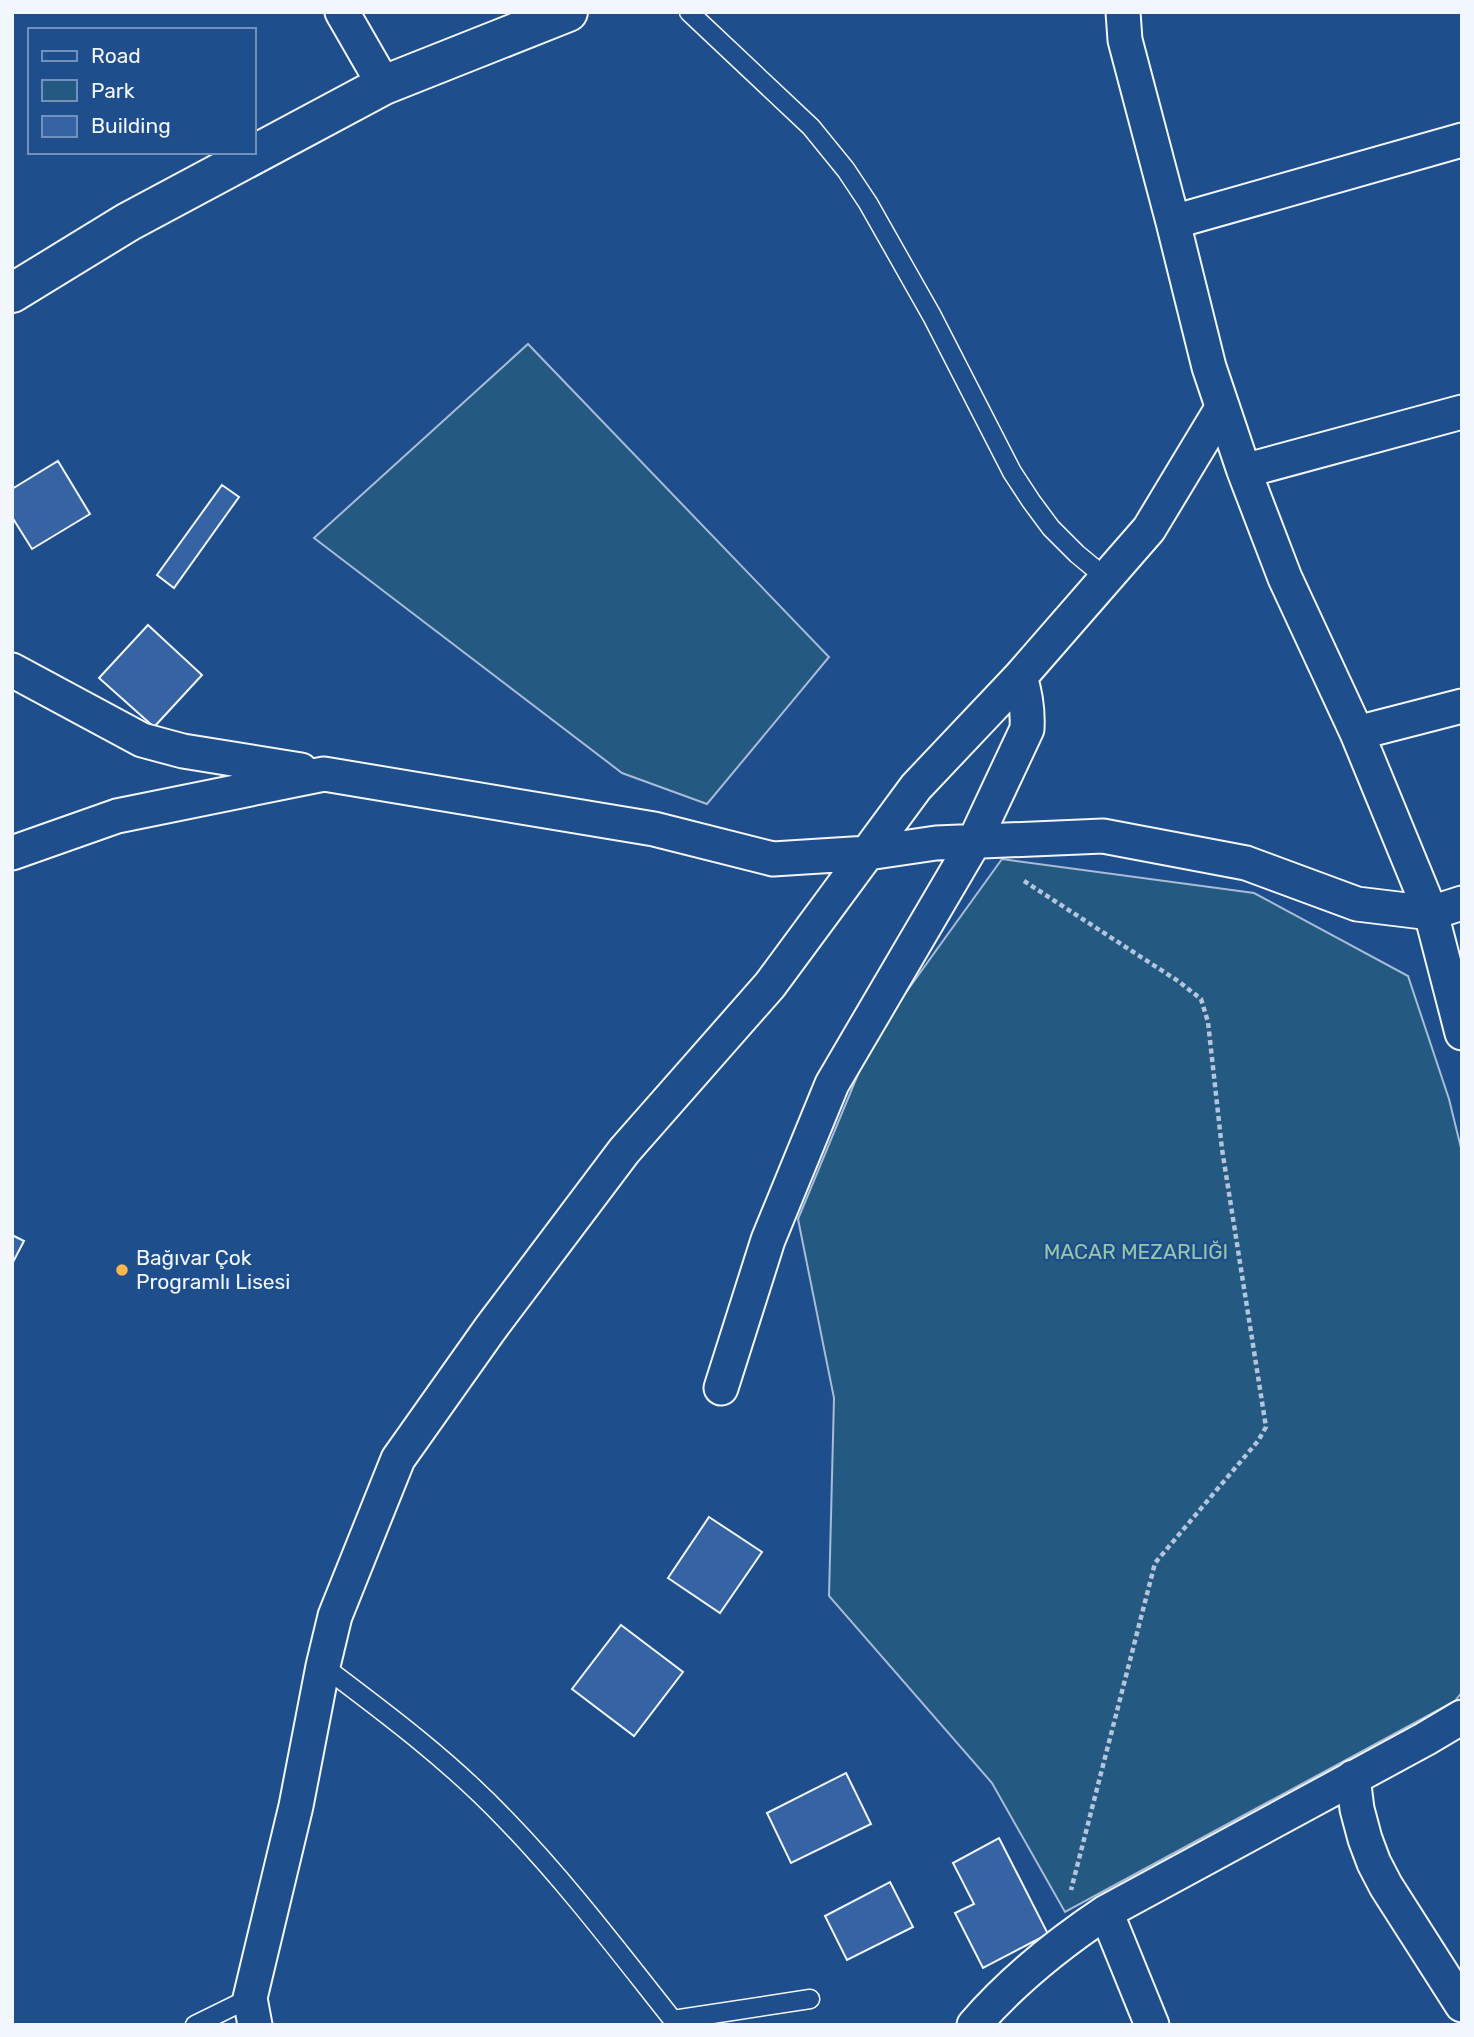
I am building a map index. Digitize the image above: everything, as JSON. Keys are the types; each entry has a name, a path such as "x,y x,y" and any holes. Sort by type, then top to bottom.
{"street":[{"path":"342,12 384,85"},
{"path":"256,154 384,85 568,12"},
{"path":"1123,12 1125,40 1209,367 1222,408 1285,578 1357,733 1446,908 1462,1033"},
{"path":"1173,222 1462,140"},
{"path":"12,293 128,222 255,154"},
{"path":"253,2011 335,1616 398,1459 490,1329 624,1151 770,985 916,787 1020,677 1149,529 1222,408"},
{"path":"1244,471 1462,412"},
{"path":"12,670 142,740 183,751 654,829 773,859 868,853 936,843 1103,836 1246,863 1357,904 1446,908"},
{"path":"721,1388 768,1240 832,1084 974,842 1027,729 1026,694 1020,677"},
{"path":"1357,733 1462,706"},
{"path":"12,853 117,816 324,774"},
{"path":"974,2025 1032,1966 1107,1912 1462,1717"},
{"path":"1353,1777 1357,1809 1374,1863 1462,2005"},
{"path":"1107,1912 1152,2025"}],"lane":[{"path":"689,12 811,127 846,170 868,203 932,316 1012,472 1051,527 1077,554 1106,578"},
{"path":"323,1666 383,1710 440,1757 505,1818 565,1884 673,2021 810,1999"},
{"path":"195,2025 231,2006 253,2011"}],"path":[{"path":"1024,881 1178,981 1201,999 1208,1022 1222,1149 1266,1427 1258,1441 1155,1563 1071,1893 1075,1933"}],"green space":[{"path":"528,344 829,657 707,804 622,773 314,538"},
{"name":"MACAR MEZARLIĞI","path":"1002,859 1254,893 1408,976 1449,1099 1462,1152 1462,1692 1455,1701 1065,1912 992,1783 829,1596 834,1398 798,1219 873,1038"}],"building":[{"path":"58,461 90,514 32,549 12,517 12,489"},
{"path":"222,485 239,497 174,588 157,575"},
{"path":"148,625 202,675 154,727 99,678"},
{"path":"12,1235 24,1241 12,1264"},
{"path":"709,1517 762,1552 720,1613 668,1578"},
{"path":"621,1625 683,1672 634,1736 572,1689"},
{"path":"846,1773 871,1824 791,1863 767,1813"},
{"path":"999,1838 1048,1934 983,1968 955,1913 974,1904 953,1863"},
{"path":"890,1882 913,1927 847,1960 825,1916"}],"place":[{"name":"Bağıvar Çok Programlı Lisesi","path":"122,1270"}]}
